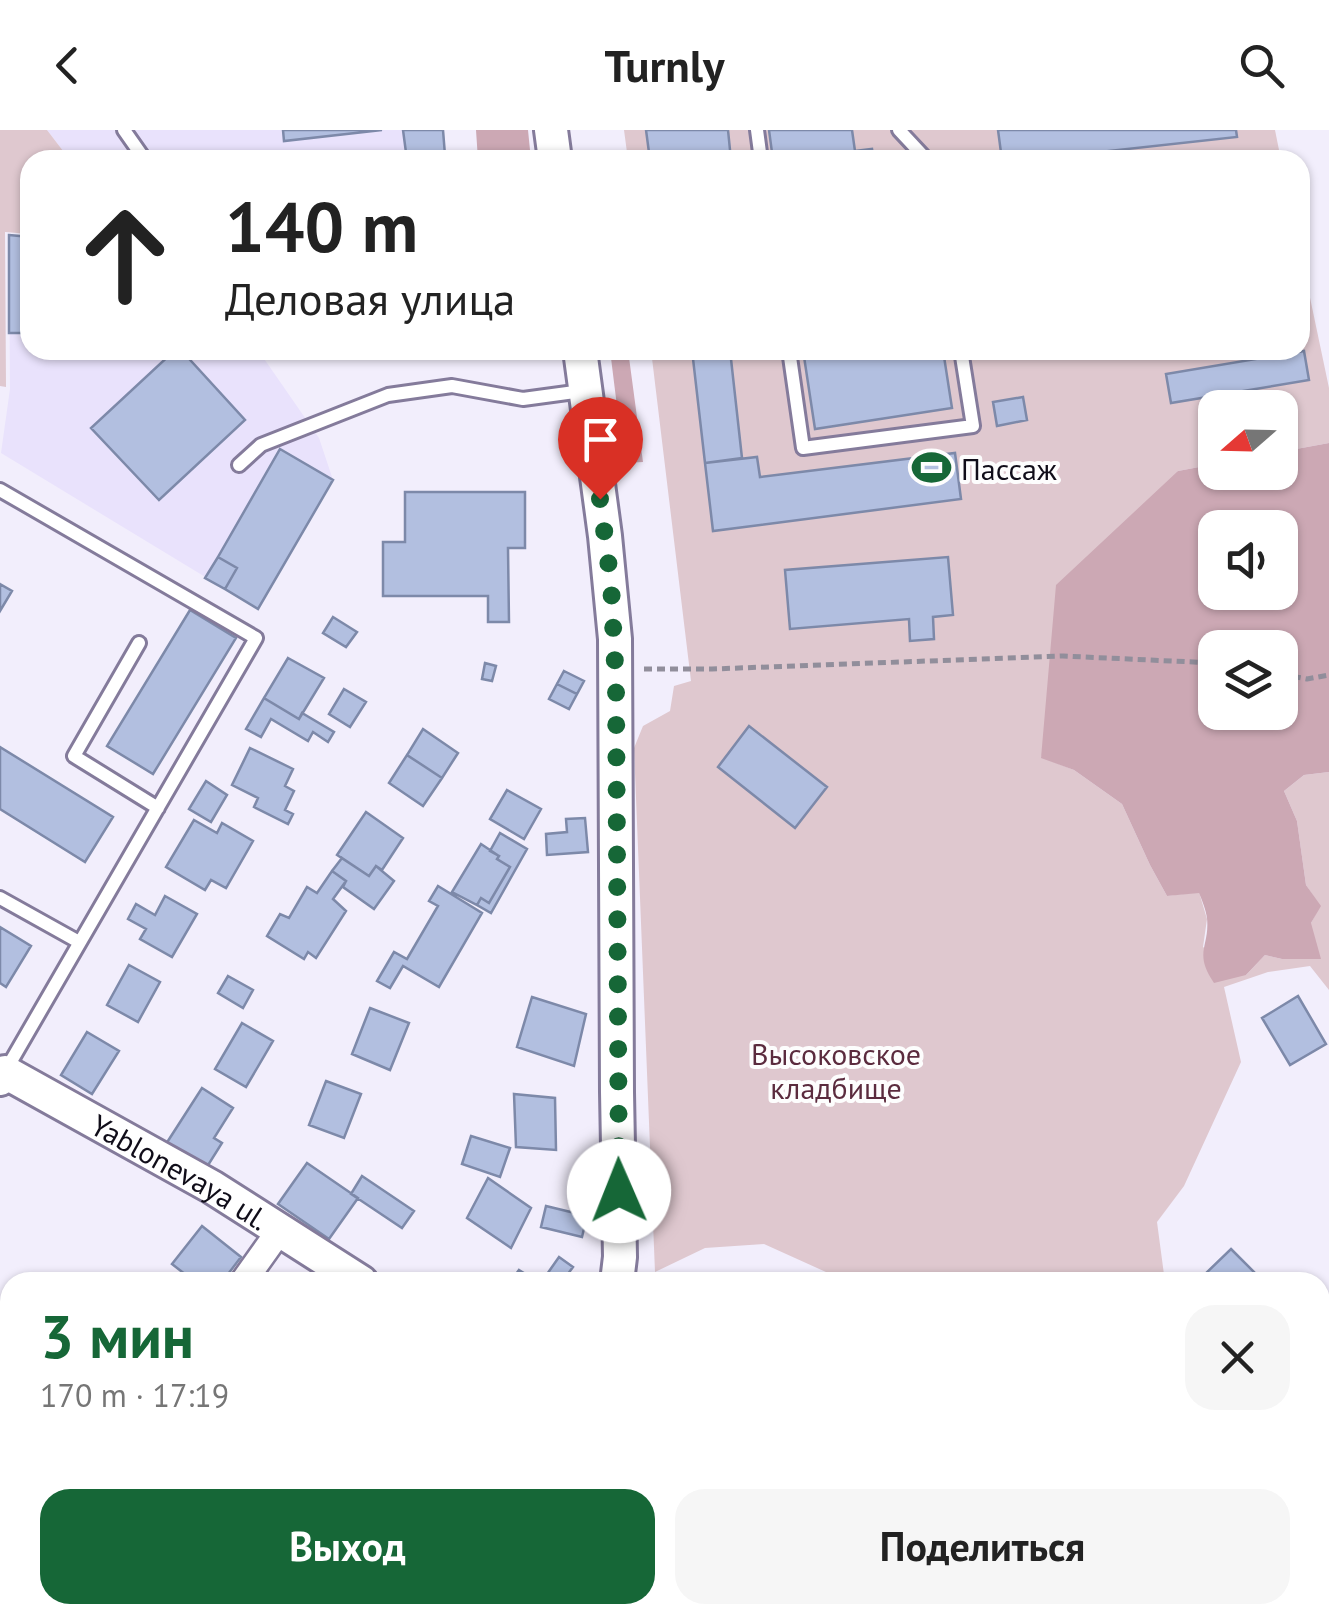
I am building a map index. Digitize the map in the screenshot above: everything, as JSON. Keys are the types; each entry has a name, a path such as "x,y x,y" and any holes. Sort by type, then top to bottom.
{"street":[{"path":"581,360 615,639 618,1272"},
{"name":"Yablonevaya ul.","path":"2,1075 212,1188 346,1272"},
{"path":"250,1272 280,1230"}],"lane":[{"path":"900,130 918,150"},
{"path":"790,360 803,448 972,426 962,360"},
{"path":"240,465 261,444 388,396 452,386 523,399 585,391"},
{"path":"0,490 256,638 2,1075"},
{"path":"139,643 74,756 158,808"},
{"path":"0,898 79,942"}],"path":[{"path":"632,669 1063,656 1198,663"},
{"path":"1298,677 1329,675"}],"shaded area":[{"path":"47,130 443,130 445,150 62,150"},
{"path":"476,130 528,130 530,150 477,150"},
{"path":"9,235 20,236 20,360 265,360 319,438 333,480 258,609 1,453 10,389"},
{"path":"611,360 629,360 643,462 624,463"},
{"path":"1329,443 1329,772 1304,775 1284,791 1297,821 1306,885 1321,906 1311,923 1321,959 1265,955 1246,975 1214,983 1204,964 1207,918 1199,893 1167,896 1122,804 1074,770 1041,758 1056,585 1178,471 1198,467 1198,490 1298,490 1298,449"}],"green space":[{"path":"0,130 47,130 62,150 20,150 20,233 5,232 6,387 0,386"},
{"path":"624,130 1275,130 1279,150 627,150"},
{"name":"Высоковское кладбище","path":"1310,298 1329,388 1329,443 1298,449 1298,390 1198,390 1198,467 1178,471 1041,757 1074,770 1122,804 1167,896 1199,892 1207,919 1203,947 1246,975 1265,955 1282,959 1320,906 1306,885 1297,821 1284,791 1304,775 1329,772 1329,990 1310,966 1268,972 1224,987 1241,1062 1184,1186 1157,1222 1164,1272 826,1272 764,1244 705,1248 655,1272 634,748 643,726 670,711 674,686 691,681 652,360 1310,360"}],"building":[{"path":"283,130 382,130 284,141"},
{"path":"403,130 443,130 445,150 406,150"},
{"path":"646,130 728,130 730,150 649,150"},
{"path":"769,130 852,130 855,150 772,150"},
{"path":"998,130 1236,130 1237,137 1118,150 1001,150"},
{"path":"9,235 20,236 20,333 9,333"},
{"path":"164,360 190,360 245,420 159,500 91,428"},
{"path":"693,360 731,360 742,458 705,463"},
{"path":"805,360 945,360 952,408 815,429"},
{"path":"1250,360 1306,360 1309,380 1249,390 1198,390 1198,398 1171,403 1166,374"},
{"path":"1023,397 1027,420 997,426 993,402"},
{"path":"280,449 333,480 258,609 225,589 237,568 218,557"},
{"path":"955,453 961,499 713,531 705,463 757,457 760,477"},
{"path":"405,492 525,492 525,548 508,548 509,622 488,622 488,596 383,596 383,542 405,542"},
{"path":"218,557 237,568 225,589 205,578"},
{"path":"948,557 953,615 933,617 934,639 910,641 909,619 790,629 785,570"},
{"path":"0,584 12,591 0,611"},
{"path":"190,610 236,638 153,774 107,746"},
{"path":"333,617 357,632 346,647 323,633"},
{"path":"288,658 324,678 299,719 264,698"},
{"path":"485,663 496,666 492,681 482,679"},
{"path":"564,671 584,681 577,694 557,684"},
{"path":"557,684 577,694 569,709 549,699"},
{"path":"344,689 366,702 350,727 329,714"},
{"path":"264,698 299,719 302,713 334,732 328,742 313,732 308,741 271,719 261,737 246,729"},
{"path":"749,726 827,787 795,828 718,767"},
{"path":"423,729 458,753 442,778 407,755"},
{"path":"0,747 113,817 85,862 0,809"},
{"path":"250,748 293,769 285,786 294,791 285,810 293,814 288,824 254,807 258,798 232,785"},
{"path":"407,755 442,778 423,806 389,783"},
{"path":"206,781 227,795 211,822 189,809"},
{"path":"507,790 541,809 524,839 490,819"},
{"path":"366,812 403,838 382,870 376,866 369,876 337,855"},
{"path":"585,818 588,852 547,855 546,834 567,832 566,819"},
{"path":"194,820 217,833 222,823 253,841 226,888 211,880 205,890 166,867"},
{"path":"500,833 527,849 491,913 477,905 481,898 489,903 510,867 490,851"},
{"path":"481,844 510,867 489,903 481,898 477,905 452,892"},
{"path":"342,858 369,876 376,866 394,881 374,909 343,887 346,881 332,871"},
{"path":"332,871 346,881 333,899 346,911 316,958 308,952 304,959 267,936 280,914 289,918 307,887 317,893"},
{"path":"438,886 482,913 439,987 403,966 390,988 377,981 394,952 407,959 438,906 429,901"},
{"path":"165,896 197,914 172,957 140,939 146,929 128,919 136,904 155,915"},
{"path":"0,927 31,946 6,987 0,983"},
{"path":"129,965 160,982 138,1022 107,1005"},
{"path":"228,976 253,990 243,1008 218,993"},
{"path":"1298,996 1326,1044 1290,1065 1262,1018"},
{"path":"532,997 586,1014 574,1066 517,1047"},
{"path":"370,1008 409,1023 390,1070 352,1054"},
{"path":"242,1023 273,1041 246,1087 215,1069"},
{"path":"87,1032 119,1051 92,1094 61,1075"},
{"path":"326,1081 361,1094 344,1138 309,1125"},
{"path":"202,1088 233,1108 214,1138 222,1143 205,1170 166,1144"},
{"path":"514,1094 555,1098 556,1150 516,1147"},
{"path":"471,1136 510,1148 500,1177 462,1164"},
{"path":"307,1163 358,1198 329,1239 278,1204"},
{"path":"362,1176 414,1211 402,1228 351,1194"},
{"path":"488,1178 531,1208 511,1248 467,1218"},
{"path":"546,1206 587,1216 582,1237 541,1227"},
{"path":"202,1226 241,1257 230,1272 182,1272 172,1264"},
{"path":"1231,1249 1254,1272 1207,1272"},
{"path":"559,1257 573,1267 569,1272 548,1272"}],"place":[{"name":"Пассаж","path":"931,468"}],"route":[{"path":"600,499 615,639 619,1191"}]}
